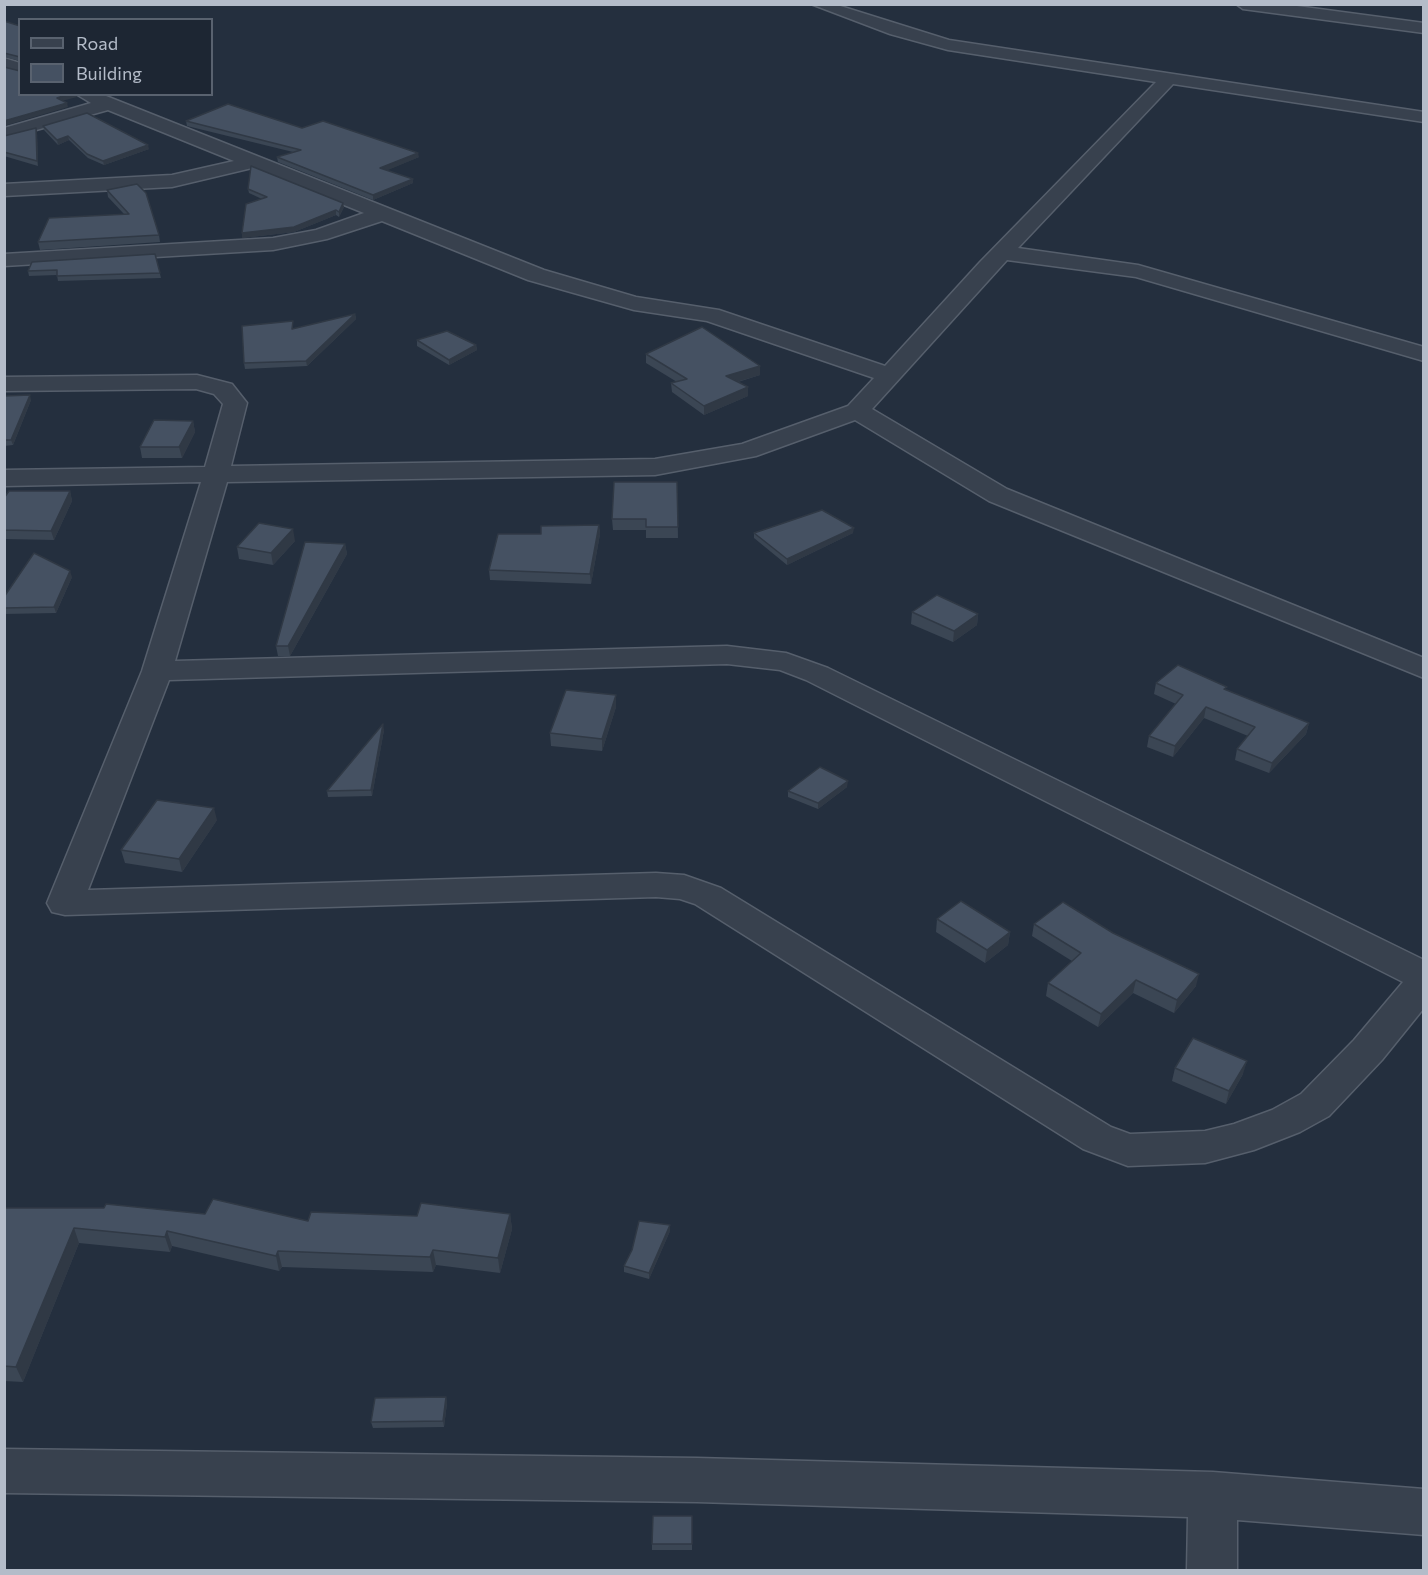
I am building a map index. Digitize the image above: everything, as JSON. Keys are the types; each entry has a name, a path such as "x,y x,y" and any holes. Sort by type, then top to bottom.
{"street":[{"path":"818,4 896,31 948,45 1424,117"},
{"path":"1243,4 1424,28"},
{"path":"4,63 18,69"},
{"path":"4,478 655,467 747,450 857,411 1168,79"},
{"path":"89,96 536,275 634,303 711,315 889,375"},
{"path":"4,134 108,104"},
{"path":"4,190 172,181 254,162"},
{"path":"4,260 273,244 321,236 385,213"},
{"path":"1003,253 1056,258 1138,272 1424,354"},
{"path":"4,384 196,382 223,389 235,403 216,476 157,671 65,903 656,885 696,890 1097,1138 1128,1150 1205,1147 1240,1139 1296,1116 1315,1105 1368,1050 1424,982"},
{"path":"857,411 998,495 1424,669"},
{"path":"157,671 727,655 786,662 817,674 1424,976"},
{"path":"4,1471 697,1480 1213,1495 1424,1512"},
{"path":"1212,1570 1213,1495"}],"building":[{"path":"4,21 18,25 18,56 4,53"},
{"path":"4,67 18,70 18,96 63,96 57,98 67,103 4,121"},
{"path":"228,104 302,128 323,121 418,153 380,168 413,179 373,195 277,157 301,150 186,121"},
{"path":"87,113 148,145 103,161 87,154 68,136 57,140 43,126"},
{"path":"36,128 37,161 4,152 4,136"},
{"path":"251,166 343,203 339,212 336,210 294,227 242,233 246,204 267,197 248,189"},
{"path":"137,184 146,193 159,235 38,242 49,218 129,214 107,190"},
{"path":"155,254 160,273 57,276 57,270 28,271 32,262"},
{"path":"355,314 306,361 244,363 242,326 293,321 292,329"},
{"path":"702,327 760,366 726,376 748,387 704,406 671,383 687,379 646,354"},
{"path":"447,331 476,345 449,360 417,340"},
{"path":"30,395 11,440 4,440 4,396"},
{"path":"154,420 193,421 179,447 140,447"},
{"path":"614,482 677,482 678,527 646,527 646,519 612,519"},
{"path":"9,491 70,491 51,531 4,530 4,498"},
{"path":"822,510 854,528 787,559 754,533"},
{"path":"259,523 293,529 271,553 237,547"},
{"path":"599,525 590,574 489,570 498,534 541,534 541,526"},
{"path":"305,542 345,544 288,646 276,646"},
{"path":"34,553 70,571 54,607 4,608 4,597"},
{"path":"937,595 978,614 954,631 912,612"},
{"path":"1178,665 1227,687 1224,689 1309,723 1272,763 1237,749 1255,727 1206,707 1175,746 1149,736 1183,695 1156,683"},
{"path":"566,690 616,695 602,739 550,733"},
{"path":"383,724 371,790 327,791"},
{"path":"820,767 848,781 818,803 788,791"},
{"path":"157,800 214,808 179,859 121,850"},
{"path":"961,901 1010,932 987,950 937,919"},
{"path":"1063,902 1113,933 1199,974 1177,1000 1136,980 1101,1014 1048,983 1081,953 1034,924"},
{"path":"1193,1038 1247,1061 1229,1091 1175,1068"},
{"path":"213,1199 308,1221 311,1212 417,1216 421,1203 510,1214 498,1258 433,1250 430,1257 278,1251 276,1256 167,1231 165,1237 74,1228 16,1367 4,1366 4,1208 104,1208 106,1204 205,1214"},
{"path":"639,1221 670,1225 649,1273 624,1266 632,1250"},
{"path":"446,1397 443,1421 371,1422 375,1398"},
{"path":"653,1516 692,1516 692,1544 652,1544"}]}
